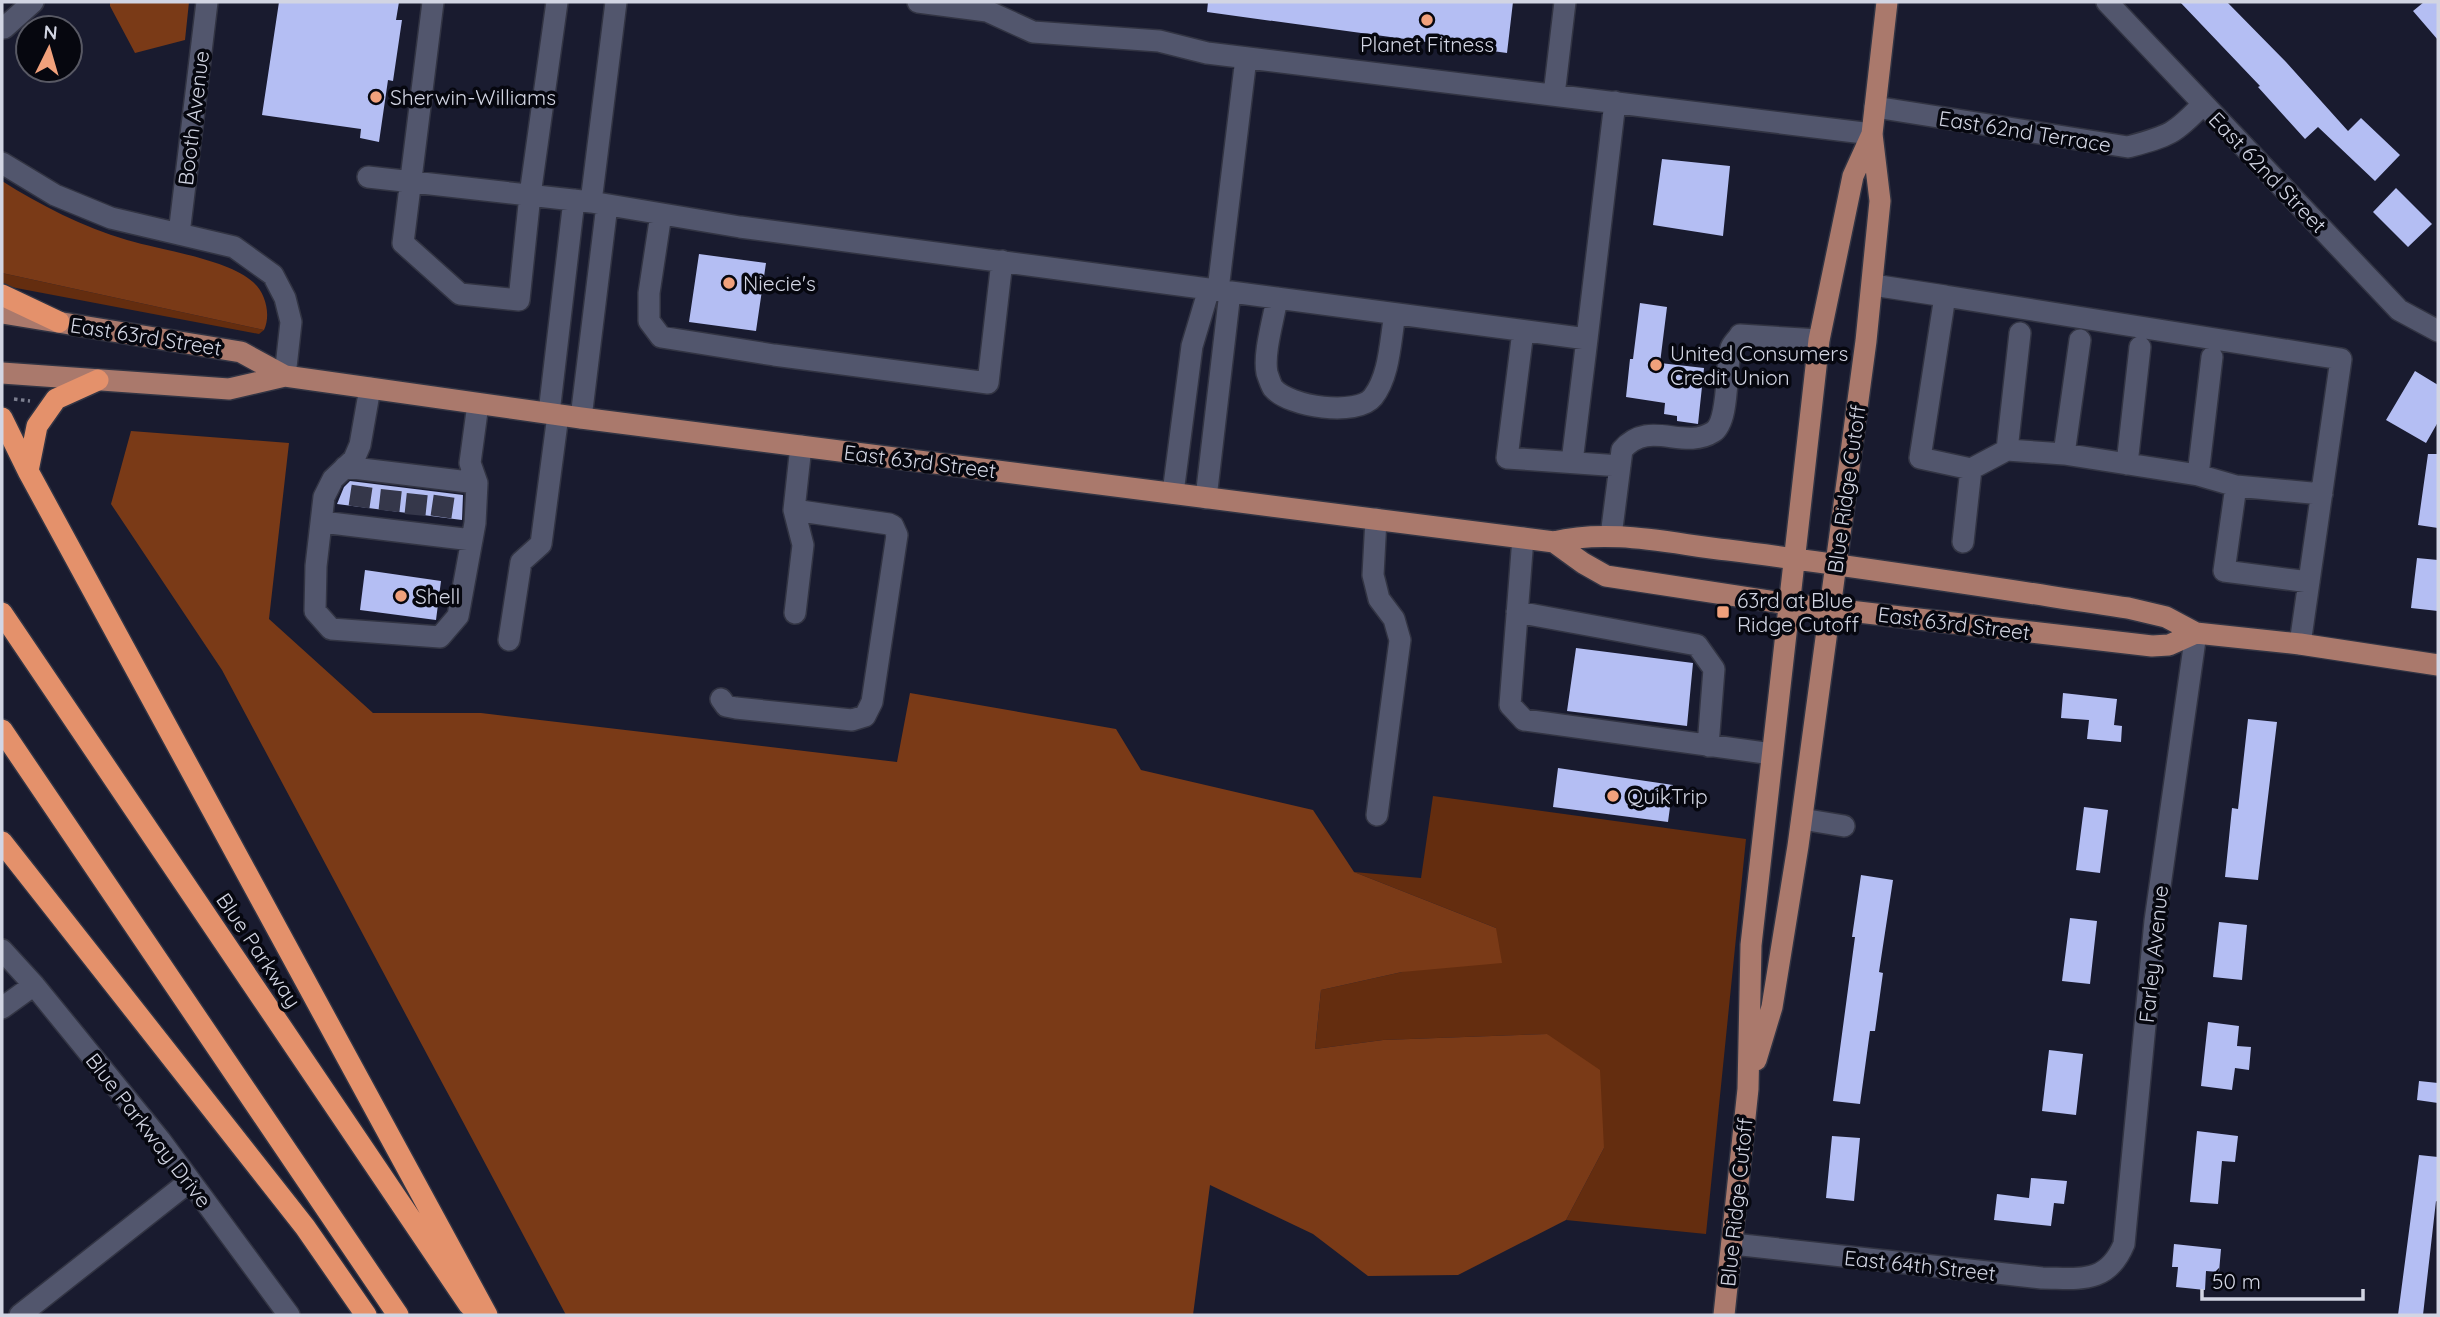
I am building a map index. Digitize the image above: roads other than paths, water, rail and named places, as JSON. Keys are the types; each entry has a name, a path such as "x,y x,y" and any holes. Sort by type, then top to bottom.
{"highway":[{"path":"2,295 59,322"},
{"path":"28,471 37,426 53,403 98,380"},
{"path":"5,408 28,471 487,1315"},
{"name":"Blue Parkway","path":"2,613 476,1315"},
{"path":"2,730 398,1315"},
{"path":"2,842 305,1227 366,1315"}],"main road":[{"name":"Blue Ridge Cutoff","path":"1748,1089 1772,1007 1802,819 1872,285 1880,201 1872,134 1887,2"},
{"name":"Blue Ridge Cutoff","path":"1724,1315 1748,1089 1751,945 1819,340 1853,176 1872,134"},
{"name":"East 63rd Street","path":"2,313 241,352 285,376 478,404 1554,542 1577,536 1611,536 1794,559 2128,608 2166,617 2196,633 2300,644 2438,665"},
{"name":"East 63rd Street","path":"2,373 229,390 285,376"},
{"name":"East 63rd Street","path":"1554,542 1606,576 1788,604 2152,646 2169,645 2196,633"}],"street":[{"path":"2,26 4,28 33,2"},
{"name":"Booth Avenue","path":"179,234 207,2"},
{"path":"433,2 403,243 460,294 519,300 530,195 557,2"},
{"path":"509,640 521,562 541,544 553,414 591,202 616,2"},
{"path":"918,2 987,11 1033,32 1159,41 1207,53 1872,134"},
{"path":"1554,95 1564,2"},
{"name":"East 62nd Street","path":"2107,2 2399,310 2438,331"},
{"path":"1206,498 1219,290 1246,58"},
{"path":"1572,462 1615,102"},
{"name":"East 62nd Terrace","path":"1875,107 2128,147 2166,137 2183,126 2203,104"},
{"path":"2,163 55,195 111,218 234,247 273,275 285,298 291,322 285,376"},
{"path":"368,177 591,202 1002,261 1587,339"},
{"path":"580,418 591,202"},
{"path":"661,214 649,307 649,321 661,337 775,355 988,383 1002,261"},
{"path":"1872,285 2341,359 2300,644"},
{"path":"1173,493 1192,346 1219,290"},
{"path":"1945,296 1920,458 1971,468 2007,450 2064,454 2199,475 2236,486 2322,494"},
{"path":"1277,298 1267,359 1267,372 1273,388 1296,402 1336,408 1354,409 1372,399 1386,372 1395,314"},
{"path":"1523,331 1507,458 1620,466"},
{"path":"2007,450 2020,333"},
{"path":"1611,536 1622,450 1631,439 1655,434 1690,438 1713,432 1721,422 1731,348 1740,335 1819,340"},
{"path":"2064,454 2080,340"},
{"path":"2127,464 2140,347"},
{"path":"2199,475 2212,357"},
{"path":"357,472 354,459 360,445 370,388"},
{"path":"477,484 446,485 357,472 333,479 324,497 316,566 315,611 331,629 440,637 458,616 472,540 477,484 470,463 478,404"},
{"path":"795,613 803,545 794,510 801,446"},
{"path":"1963,542 1971,468"},
{"path":"2236,486 2224,571 2309,582"},
{"path":"721,699 726,706 736,708 852,720 865,716 872,702 897,535 895,530 889,524 794,510"},
{"path":"321,522 357,517 441,526 472,540"},
{"path":"1376,519 1373,575 1378,599 1394,619 1399,640 1377,815"},
{"path":"1523,538 1510,705 1524,720 1772,754"},
{"path":"1517,612 1697,645 1714,669 1708,746"},
{"name":"Farley Avenue","path":"2106,1271 2118,1260 2124,1244 2155,921 2196,633"},
{"path":"1802,819 1844,826"},
{"name":"Blue Parkway Drive","path":"2,950 34,985 160,1140 289,1315"},
{"path":"2,1008 34,985"},
{"path":"20,1315 190,1181"},
{"name":"East 64th Street","path":"1733,1244 2042,1278 2089,1279 2106,1271"}],"tunnel":[{"path":"359,507 363,480"},
{"path":"389,511 392,484"},
{"path":"415,515 418,487"},
{"path":"441,517 445,490"}],"place":[{"name":"Planet Fitness","path":"1427,20"},
{"name":"Sherwin-Williams","path":"376,97"},
{"name":"Niecie's","path":"729,283"},
{"name":"United Consumers Credit Union","path":"1656,365"},
{"name":"Shell","path":"401,596"},
{"name":"63rd at Blue Ridge Cutoff","path":"1723,612"},
{"name":"QuikTrip","path":"1613,796"}]}
